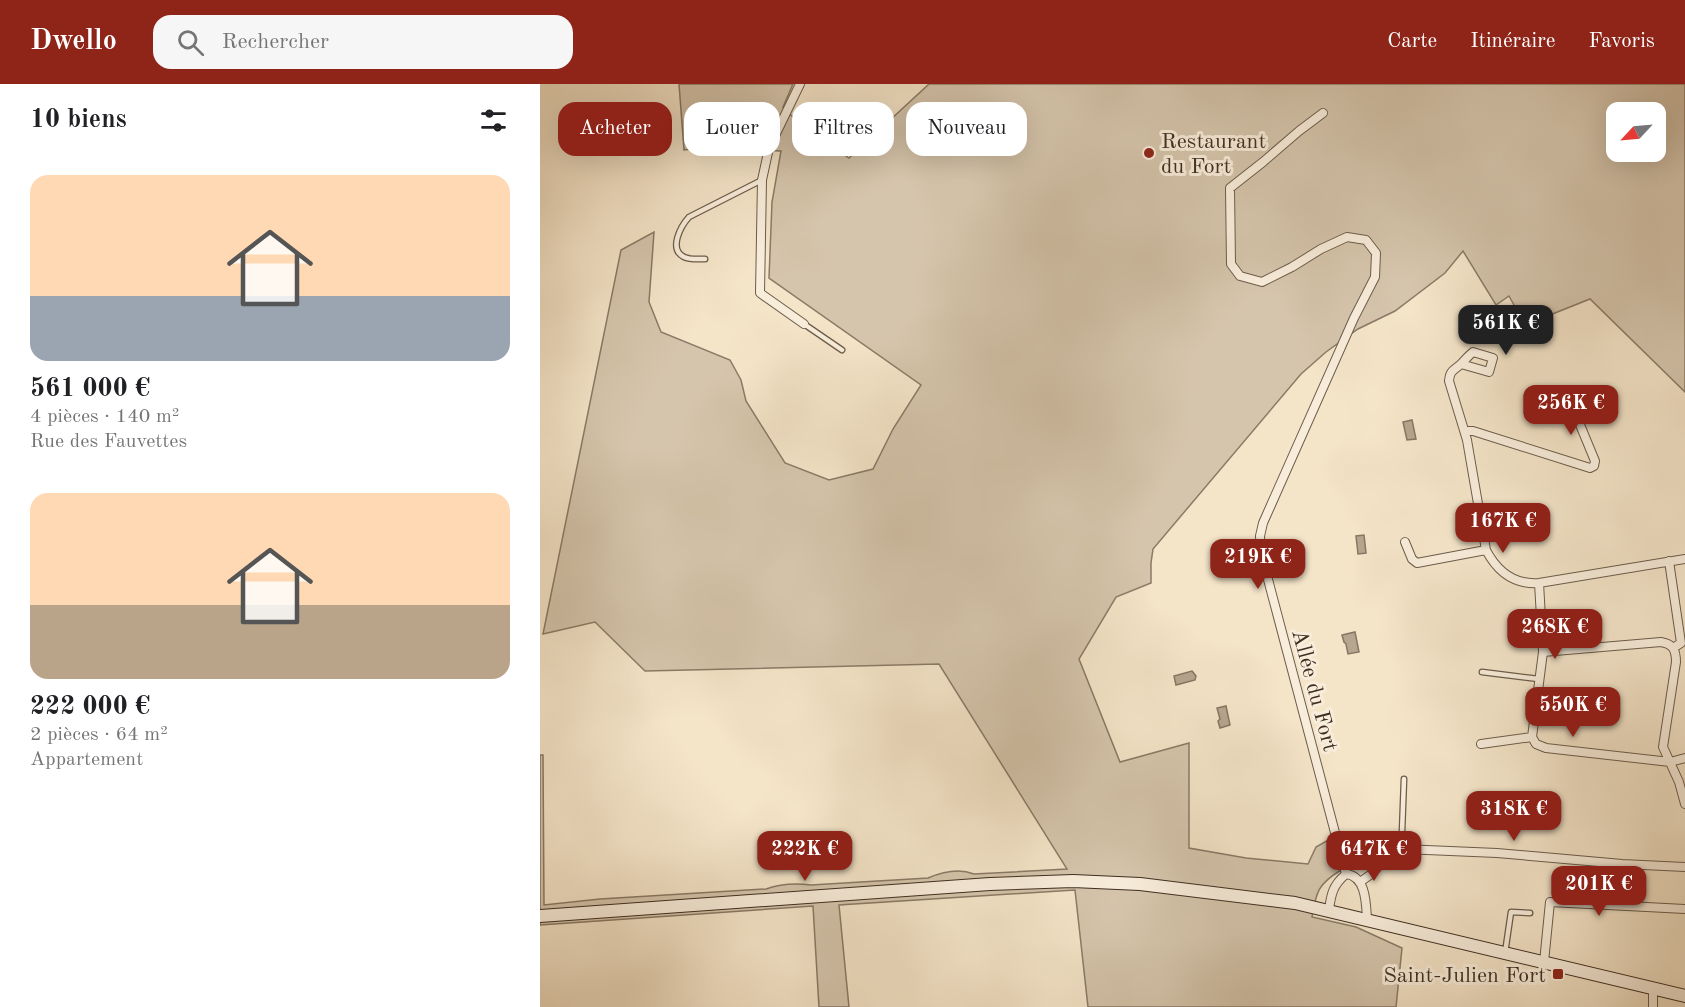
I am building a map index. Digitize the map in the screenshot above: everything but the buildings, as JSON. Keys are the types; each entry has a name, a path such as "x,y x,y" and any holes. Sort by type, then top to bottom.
{"main road":[{"path":"540,916 919,888 1073,881 1140,884 1294,903 1329,910 1685,996"}],"street":[{"path":"800,84 769,147 762,180 760,293 804,324"},
{"name":"Allée du Fort","path":"1323,113 1230,188 1231,264 1240,276 1262,282 1347,237 1366,240 1376,253 1376,277 1354,318 1263,523 1260,536 1261,553 1346,874"},
{"path":"1461,364 1455,367 1450,374 1449,381 1465,431 1486,550 1493,563 1505,574 1519,581 1539,583 1685,559"},
{"path":"1465,431 1473,431 1590,468 1594,466 1595,461 1571,403"},
{"path":"1405,542 1412,559 1417,563 1486,550"},
{"path":"1669,561 1680,645 1676,654 1663,747 1679,782 1685,804"},
{"path":"1539,583 1543,652 1532,737 1536,744 1546,748 1670,762 1685,758"},
{"path":"1543,652 1661,642 1680,645"},
{"path":"1481,744 1532,737"},
{"path":"1360,882 1392,852 1403,849 1497,853 1685,867"},
{"path":"1329,910 1331,895 1338,881 1346,874 1351,875 1360,882 1364,893 1367,919"},
{"path":"1544,962 1550,902 1685,909"},
{"path":"1653,989 1653,1007"}],"lane":[{"path":"705,259 687,258 681,255 676,244 682,224 689,217 762,180"},
{"path":"804,324 842,350"},
{"path":"1482,672 1540,679"},
{"path":"1403,849 1404,779"},
{"path":"1505,952 1511,912 1530,913"}],"shaded area":[{"path":"679,84 793,84 783,107 792,116 792,156 846,156 849,158 851,156 894,156 894,116 906,105 906,156 1027,156 1027,102 910,102 929,84 1685,84 1685,392 1590,299 1525,325 1509,296 1496,305 1463,251 1445,273 1395,311 1358,329 1301,374 1153,549 1151,583 1116,597 1079,659 1120,762 1189,743 1189,848 1246,858 1308,864 1316,847 1330,839 1341,870 1319,889 1312,917 1356,927 1402,948 1396,1007 1088,1007 1075,890 839,905 849,1007 819,1007 813,906 540,925 540,755 543,755 544,905 600,899 766,889 788,884 811,885 928,878 957,871 974,874 1067,869 939,664 645,671 595,622 543,634 621,250 654,232 649,302 661,332 730,360 741,380 746,401 785,463 829,480 873,469 893,429 921,385 769,278 772,202 781,151 780,102 684,102 684,150"},
{"path":"1412,420 1416,439 1407,440 1403,422"},
{"path":"1364,535 1366,553 1358,554 1356,536"},
{"path":"1355,632 1359,652 1348,654 1342,635"},
{"path":"1192,671 1196,676 1195,680 1176,685 1174,676"},
{"path":"1226,706 1230,725 1220,728 1217,708"}],"place":[{"name":"Restaurant du Fort","path":"1149,153"},
{"name":"Saint-Julien Fort","path":"1558,974"}]}
